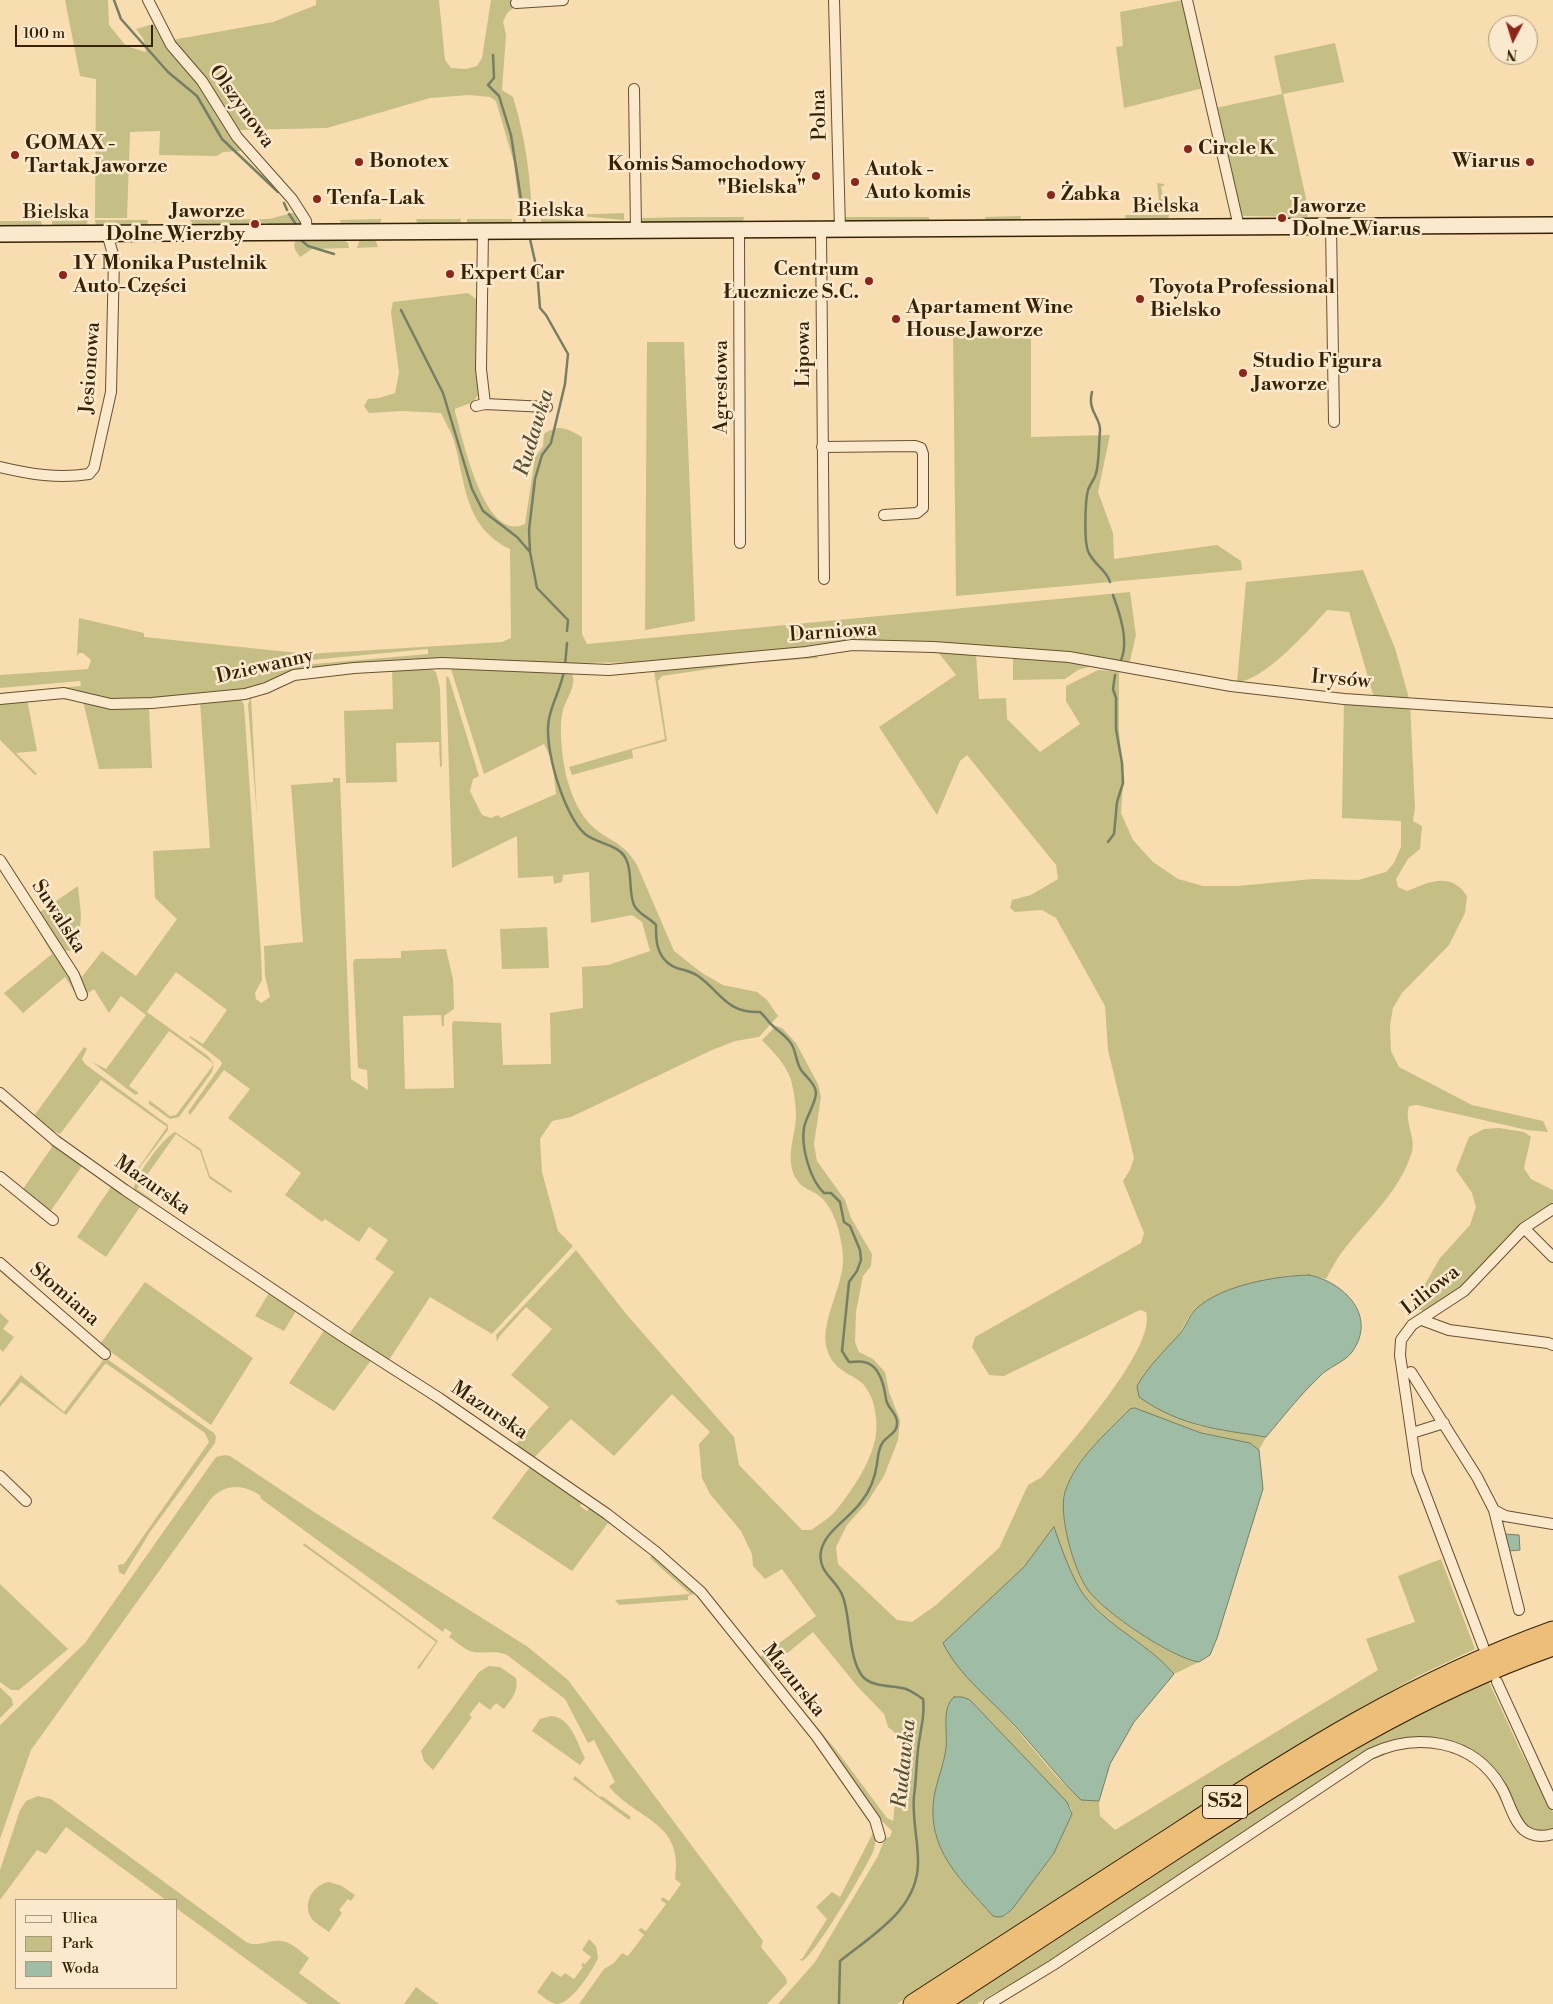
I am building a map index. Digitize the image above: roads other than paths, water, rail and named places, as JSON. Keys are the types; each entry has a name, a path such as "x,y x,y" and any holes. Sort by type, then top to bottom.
{"highway":[{"name":"S52","path":"913,2004 1251,1785 1370,1713 1434,1680 1507,1648 1553,1631"},
{"name":"S52","path":"939,2004 1251,1801 1369,1729 1440,1691 1512,1660 1553,1646"}],"main road":[{"name":"Bielska","path":"0,234 1553,225"}],"street":[{"name":"Olszynowa","path":"148,0 162,31 171,45 202,81 237,137 292,199 306,221 306,232"},
{"path":"516,3 563,0"},
{"name":"Polna","path":"834,0 840,229"},
{"path":"1187,0 1239,227"},
{"path":"634,89 636,230"},
{"path":"1331,226 1334,422"},
{"name":"Agrestowa","path":"740,230 740,543"},
{"name":"Lipowa","path":"822,230 824,578"},
{"path":"483,231 481,405 547,407"},
{"name":"Jesionowa","path":"0,468 34,475 72,477 89,474 94,468 111,392 114,258 107,233"},
{"path":"822,448 914,446 921,448 923,454 923,508 917,513 884,515"},
{"name":"Darniowa","path":"569,668 597,670 651,667 806,652 852,645 934,647 1069,657 1128,669"},
{"name":"Dziewanny","path":"0,700 64,692 111,704 152,703 245,694 266,688 294,675 354,668 442,663 569,668"},
{"name":"Irysów","path":"1128,669 1231,686 1344,699 1553,713"},
{"name":"Suwalska","path":"0,860 74,975 82,995"},
{"name":"Mazurska","path":"0,1094 56,1141 110,1179 342,1336 439,1398 595,1506 656,1552 700,1592 842,1770 876,1820 880,1837"},
{"path":"0,1176 53,1220"},
{"name":"Liliowa","path":"1482,1646 1417,1472 1400,1348 1405,1334 1412,1325 1464,1291 1524,1228 1553,1208"},
{"path":"1524,1228 1553,1257"},
{"name":"Słomiana","path":"0,1263 105,1354"},
{"path":"1422,1320 1450,1330 1548,1342 1553,1345"},
{"path":"1411,1372 1444,1423 1494,1510 1519,1610"},
{"path":"1412,1432 1444,1423"},
{"path":"0,1476 26,1502"},
{"path":"1494,1510 1505,1516 1553,1524"},
{"path":"1497,1682 1553,1804"},
{"path":"989,2004 1053,1965 1370,1754 1395,1744 1425,1741 1453,1747 1467,1754 1489,1771 1497,1780 1514,1816 1524,1830 1537,1836 1553,1834"}],"water":[{"path":"1309,1275 1334,1285 1345,1293 1353,1303 1359,1314 1361,1326 1359,1339 1349,1356 1319,1377 1266,1437 1216,1429 1185,1421 1170,1415 1139,1397 1137,1386 1146,1372 1181,1333 1194,1311 1208,1300 1221,1293 1250,1283 1281,1277"},
{"path":"1135,1408 1201,1433 1250,1443 1259,1450 1263,1489 1217,1638 1210,1655 1199,1662 1187,1659 1156,1644 1123,1622 1097,1600 1083,1581 1069,1542 1063,1502 1070,1480 1076,1468 1093,1447 1130,1409"},
{"path":"1054,1527 1072,1574 1086,1598 1107,1619 1164,1663 1174,1674 1134,1722 1110,1764 1099,1801 1081,1800 1072,1791 1015,1726 966,1677 943,1643 1024,1567"},
{"path":"1504,1534 1519,1535 1520,1550 1509,1551"},
{"path":"954,1697 970,1700 1067,1802 1072,1814 1054,1853 1013,1908 1001,1917 993,1916 958,1876 948,1863 935,1832 933,1816 934,1797 946,1748 946,1714"}],"waterway":[{"path":"114,0 121,19 168,72 197,96 222,139 278,192"},
{"name":"Rudawka","path":"493,55 494,78 488,85 499,96 511,135 525,225"},
{"path":"284,203 287,210"},
{"path":"289,214 297,226"},
{"name":"Rudawka","path":"530,239 537,270 540,308 568,354 565,384 551,443 542,455 535,479 529,530 530,552 537,588 568,620 567,631"},
{"path":"301,240 308,246 334,254"},
{"path":"401,310 443,393 472,489 483,511 517,537 530,552"},
{"path":"1092,392 1091,405 1100,426 1100,431 1097,469 1087,495 1086,539 1090,555 1106,574 1110,582"},
{"path":"1113,595 1121,620 1124,638 1123,655 1120,662"},
{"name":"Rudawka","path":"565,666 567,643"},
{"name":"Rudawka","path":"564,671 549,719 549,746 552,763 563,797 577,825 585,834 613,847 623,854 628,864 632,900 639,911 656,925 656,939 664,959 672,966 698,976 732,1006 760,1012 790,1042 801,1070 814,1086 816,1096 804,1128 805,1153 811,1172 819,1187 824,1193 831,1193 840,1202 844,1222 850,1226 860,1250 861,1260 857,1271 849,1282 842,1351 849,1362 864,1362 874,1367 882,1382 888,1405 897,1419 896,1429 880,1447 872,1484 856,1508 827,1537 821,1551 821,1559 822,1565 843,1597 852,1650 858,1669 863,1677 867,1681 878,1685 906,1689 923,1699 914,1804 918,1861 916,1878 911,1893 902,1907 879,1931 840,1961 839,2004"},
{"path":"1108,842 1114,834 1117,802 1123,783 1122,763 1116,729 1116,698 1113,689 1115,675"}],"place":[{"name":"Circle K","path":"1188,149"},
{"name":"GOMAX - Tartak Jaworze","path":"15,155"},
{"name":"Bonotex","path":"359,162"},
{"name":"Wiarus","path":"1530,162"},
{"name":"Komis Samochodowy \"Bielska\"","path":"816,176"},
{"name":"Autok - Auto komis","path":"855,182"},
{"name":"Żabka","path":"1051,195"},
{"name":"Tenfa-Lak","path":"317,199"},
{"name":"Jaworze Dolne Wiarus","path":"1282,218"},
{"name":"Jaworze Dolne Wierzby","path":"255,224"},
{"name":"Expert Car","path":"450,274"},
{"name":"1Y Monika Pustelnik Auto-Części","path":"63,275"},
{"name":"Centrum Łucznicze S.C.","path":"869,281"},
{"name":"Toyota Professional Bielsko","path":"1140,299"},
{"name":"Apartament Wine House Jaworze","path":"896,319"},
{"name":"Studio Figura Jaworze","path":"1243,373"}]}
